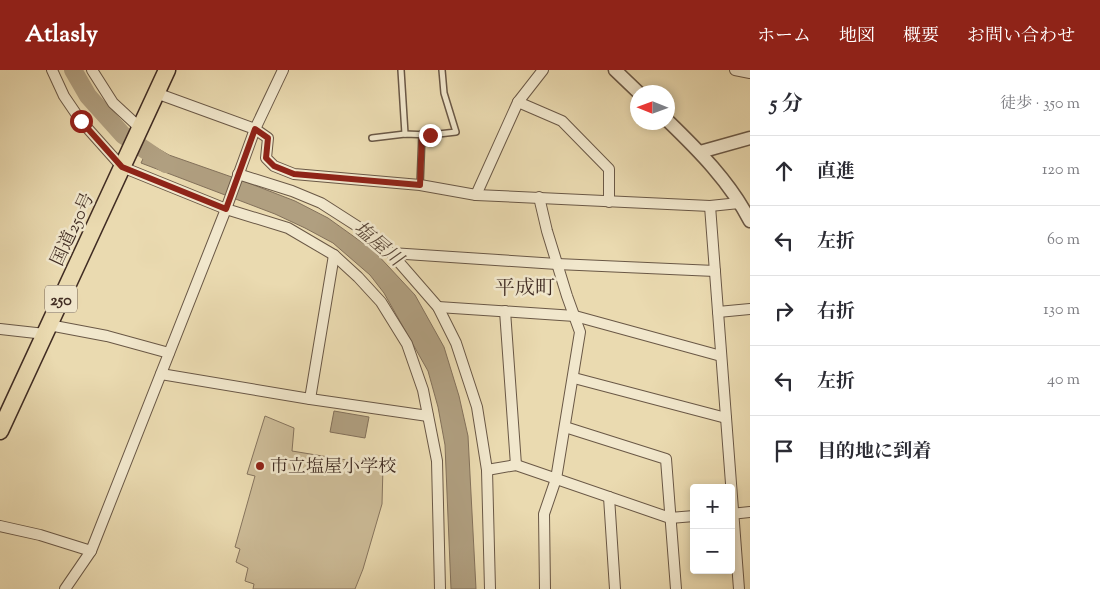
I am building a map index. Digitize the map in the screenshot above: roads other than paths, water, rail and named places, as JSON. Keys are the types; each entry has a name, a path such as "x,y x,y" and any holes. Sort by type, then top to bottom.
{"highway":[{"name":"国道250号","path":"0,431 167,70"}],"street":[{"path":"52,70 64,96 81,121 122,167 226,209 288,228 334,255 358,276 381,302 407,344 423,390 437,460 440,589"},
{"path":"92,70 113,103 140,128"},
{"path":"65,589 91,551 226,209 255,129 283,70"},
{"path":"476,195 518,102 543,70"},
{"path":"615,70 631,85"},
{"path":"735,70 750,73"},
{"path":"156,93 255,129 268,138 266,158 274,166 294,174 420,185 476,195 710,206 738,203"},
{"path":"518,102 562,121 609,169 609,202"},
{"path":"675,128 700,152 749,218"},
{"path":"700,152 750,138"},
{"path":"238,174 292,191 321,203 360,228 392,253 438,307 456,343 478,407 487,470 490,589"},
{"path":"539,197 557,264 580,332 556,479 544,514 545,589"},
{"path":"710,206 730,484"},
{"path":"392,253 557,264 715,271"},
{"path":"310,399 334,255"},
{"path":"438,307 575,316 721,356"},
{"path":"718,312 750,309"},
{"path":"505,311 516,465"},
{"path":"0,329 47,330 107,336 169,353"},
{"path":"161,374 310,399 428,416"},
{"path":"574,378 726,418"},
{"path":"565,427 666,459 676,589"},
{"path":"487,470 516,465 670,518 690,516"},
{"path":"609,497 615,589"},
{"path":"735,514 750,512"},
{"path":"0,526 40,535 91,551"},
{"path":"733,529 739,589"}],"lane":[{"path":"401,70 405,134"},
{"path":"372,138 405,134 430,135 456,132 444,92 442,70"},
{"path":"420,185 422,134"}],"waterway":[{"name":"塩屋川","path":"73,70 88,96 123,135 166,164"}],"place":[{"name":"市立塩屋小学校","path":"260,466"}],"district":[{"name":"平成町","path":"525,287"}]}
